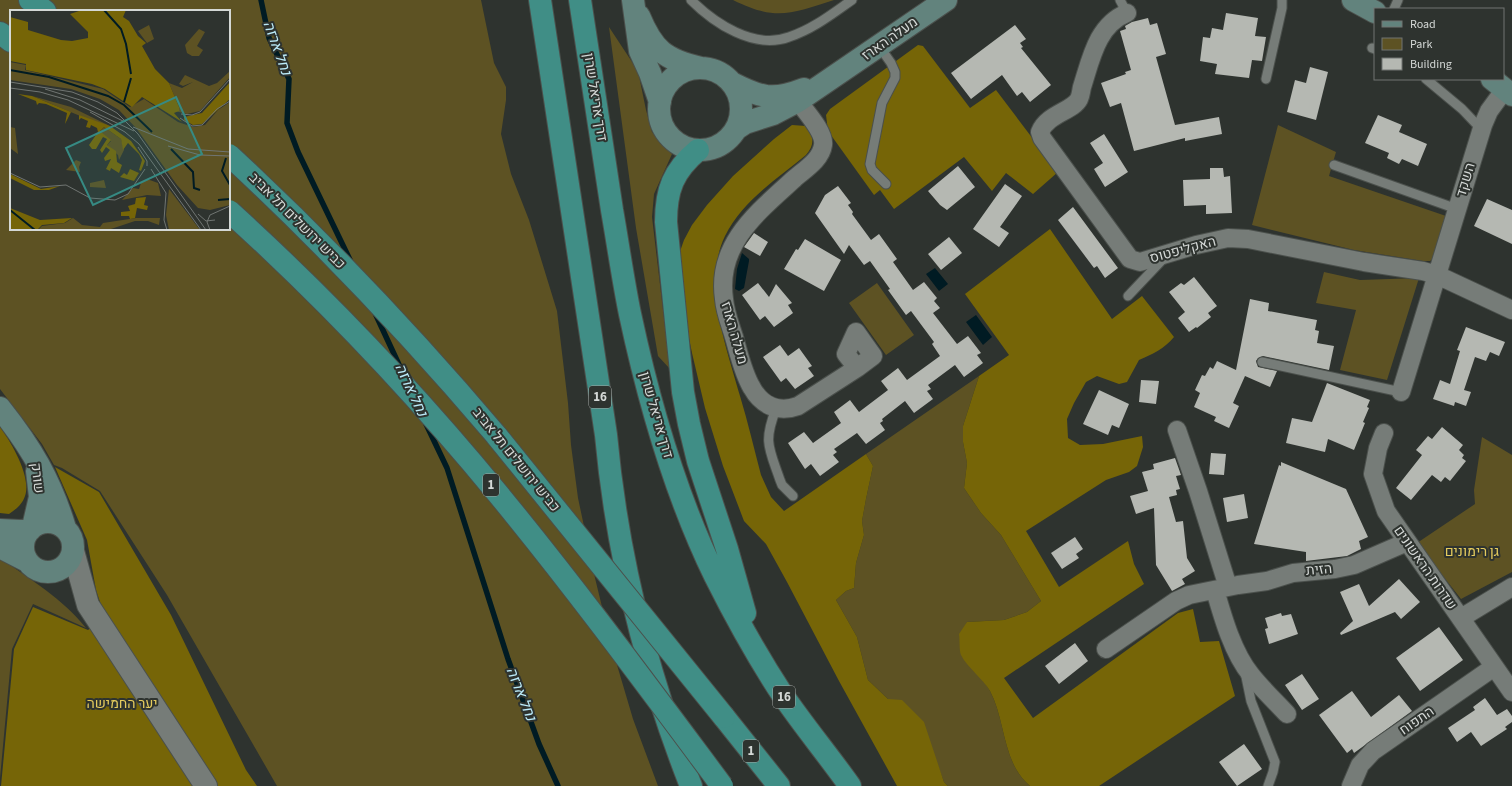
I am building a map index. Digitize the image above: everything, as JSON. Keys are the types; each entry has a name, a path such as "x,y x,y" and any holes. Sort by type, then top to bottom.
{"highway":[{"path":"30,0 44,10"},
{"name":"דרך אריאל שרון","path":"580,0 630,312 643,371 662,439 679,490 699,540 727,599 757,655 813,738 850,786"},
{"name":"16","path":"541,6 606,435 616,521 632,595 650,666 691,786"},
{"path":"0,33 10,40"},
{"path":"698,150 685,162 674,176 666,204 666,222 683,392 688,424 698,461 727,549 757,655"},
{"name":"כביש ירושלים תל אביב","path":"230,156 366,289 452,383 496,435 779,786"},
{"name":"1","path":"230,212 286,263 358,336 429,413 498,494 568,580 637,670 722,786"}],"main road":[{"path":"633,0 639,17 651,39 669,58 684,64 713,70 724,75 738,92 742,112 739,122 736,129 728,139 719,145 710,149 698,150 683,146 668,134 662,124 660,102 650,73 640,51 633,0"},
{"name":"מעלה הארז","path":"736,129 745,123 772,114 798,101 946,0"},
{"path":"1353,0 1374,11"},
{"path":"660,102 670,81 679,74 701,68"},
{"name":"מעלה הארז","path":"732,83 754,94 783,96 833,78"},
{"path":"0,408 15,427 34,456"},
{"name":"שורק","path":"34,456 53,493 65,528"},
{"name":"שורק","path":"31,529 40,498 34,456"},
{"path":"0,530 20,531 31,529 39,524 50,522 58,524 65,528 72,539 73,551 69,563 55,572 39,571 32,567 24,555 23,543 31,529"},
{"path":"0,547 27,561"}],"street":[{"name":"האקליפטוס","path":"1123,7 1119,16 1110,23 1101,36 1077,102 1044,123 1040,132 1042,138 1130,259 1140,262 1212,241 1228,238 1248,239 1364,262 1423,270 1512,310"},
{"name":"השקד","path":"1437,275 1482,130 1489,111 1503,88"},
{"name":"מעלה הארז","path":"776,409 769,406 758,396 749,382 725,309 723,281 729,254 740,233 748,222 757,212 814,161 822,150 823,144 819,130 798,101"},
{"path":"1401,392 1437,275"},
{"path":"776,409 790,409 798,406 857,368"},
{"path":"1177,430 1198,491 1221,588 1225,623 1244,664 1251,675 1287,714"},
{"name":"שדרות הראשונים","path":"1384,433 1378,448 1373,474 1386,512 1512,692"},
{"name":"הזית","path":"1106,649 1176,601 1189,595 1221,588 1267,581 1293,573 1335,569 1354,565 1407,542"},
{"path":"73,551 88,605 206,786"},
{"path":"1461,618 1512,587"},
{"name":"התפוח","path":"1351,786 1360,765 1373,751 1494,667"}],"lane":[{"path":"690,0 705,14 719,24 752,38 771,40 789,38 809,29 852,0"},
{"path":"1266,79 1282,8 1282,0"},
{"path":"879,46 891,63 895,72 895,78 882,103 870,164 872,170 886,184"},
{"path":"1427,80 1462,109 1482,130"},
{"path":"1334,165 1457,208"},
{"path":"1128,296 1170,252"},
{"path":"1262,362 1401,392"},
{"path":"776,409 769,429 768,444 782,485 793,496"},
{"path":"1244,664 1246,684 1250,701 1275,762 1274,772 1268,786"}],"green space":[{"path":"0,0 481,0 494,63 506,87 506,100 501,134 511,174 529,220 557,311 578,498 595,578 612,648 633,719 658,786 277,786 167,595 100,491 62,468 54,465 42,444 0,389"},
{"path":"733,0 834,0 794,12 772,13 748,7"},
{"path":"609,27 638,71 652,132 672,154 654,194 652,217 670,369 658,356 636,228"},
{"path":"918,45 923,46 970,108 996,90 1058,172 1033,194 1006,173 992,191 964,157 894,209 880,190 874,195 828,131 826,115 830,109"},
{"path":"792,125 806,126 809,130 812,137 812,144 809,151 750,201 732,223 725,236 719,255 716,275 716,295 723,337 746,416 761,475 771,497 784,511 866,454 873,466 862,521 864,535 856,563 854,588 846,591 836,600 857,637 868,680 888,699 902,700 924,722 944,782 948,786 897,786 766,544 744,521 723,466 705,408 692,353 677,279 677,260 684,240 692,225 707,205 733,176"},
{"path":"1278,125 1336,152 1329,176 1446,216 1434,258 1430,261 1423,261 1354,250 1252,225"},
{"path":"1050,229 1112,319 1142,296 1174,337 1158,351 1139,360 1127,382 1119,384 1097,376 1086,382 1067,419 1068,438 1080,445 1103,444 1142,436 1143,447 1137,466 1129,472 1106,480 1026,531 1059,587 1128,541 1134,564 1144,584 1004,678 1033,718 1178,613 1193,609 1200,642 1219,641 1235,696 1099,786 1030,786 1021,777 1014,766 1009,754 999,715 990,691 984,682 963,659 960,650 959,634 967,622 1004,620 1027,612 1041,601 1001,535 981,513 964,488 967,463 963,442 963,426 979,376 1009,355 965,294"},
{"path":"1324,272 1360,280 1419,278 1387,380 1340,370 1356,310 1316,303"},
{"path":"877,283 914,335 886,355 849,303"},
{"path":"979,376 963,426 963,442 967,463 964,488 981,513 1001,535 1041,601 1027,612 1004,620 967,622 962,656 981,677 990,691 999,715 1009,754 1014,766 1021,777 1030,786 948,786 944,782 934,755 888,699 868,680 857,637 836,600 846,591 854,588 856,563 864,535 862,521 873,466 866,454"},
{"path":"0,427 15,450 26,479 24,499 9,514 0,513"},
{"name":"גן רימונים","path":"1482,437 1512,455 1512,572 1461,599 1417,543 1475,504 1474,490"},
{"name":"יער החמישה","path":"55,467 99,492 171,615 246,770 257,786 1,786 14,649 33,607 88,630 105,617 96,590 87,540"},
{"path":"0,558 56,598 77,617 86,628 33,604 12,649 0,778"}],"water":[{"path":"742,253 749,259 749,261 744,288 739,291 735,289 737,269"},
{"path":"935,268 948,284 939,291 926,274"},
{"path":"976,315 992,337 983,345 966,322"}],"building":[{"path":"1226,13 1258,18 1255,36 1266,37 1262,61 1252,60 1249,78 1215,74 1217,64 1200,61 1203,37 1210,38 1212,28 1223,30"},
{"path":"1148,18 1150,25 1157,23 1166,54 1156,57 1175,125 1219,117 1222,134 1185,141 1185,138 1134,151 1121,103 1110,107 1101,83 1126,74 1125,72 1131,70 1120,31 1126,29 1125,26 1132,22"},
{"path":"1015,25 1026,39 1020,43 1023,47 1021,48 1051,85 1030,102 1022,92 1017,96 1002,75 971,99 951,73"},
{"path":"1310,67 1328,72 1316,120 1287,112 1295,80 1306,83"},
{"path":"1378,115 1402,125 1399,132 1427,144 1418,166 1402,159 1399,164 1387,158 1389,153 1365,143"},
{"path":"1104,134 1128,172 1105,187 1094,169 1103,163 1090,143"},
{"path":"958,166 975,187 947,210 940,205 928,191"},
{"path":"1210,168 1223,168 1224,177 1230,176 1232,213 1206,214 1206,205 1184,206 1183,180 1210,179"},
{"path":"1005,184 1022,196 1000,227 1009,233 999,247 973,229"},
{"path":"838,186 851,203 848,205 853,212 852,214 871,240 879,234 897,259 893,262 913,290 924,282 937,298 934,301 940,308 933,313 957,344 968,336 981,353 977,355 983,363 964,377 955,365 928,385 931,389 927,391 933,399 914,413 905,401 882,419 883,421 880,423 885,430 866,444 857,433 834,449 837,452 833,455 839,462 820,476 811,464 805,469 788,443 804,432 813,443 841,423 834,412 850,400 859,412 888,390 881,381 898,368 907,380 940,356 932,344 934,342 911,311 906,315 870,261 864,265 849,245 844,254 815,213 825,195"},
{"path":"1487,199 1512,210 1512,244 1474,226"},
{"path":"1073,207 1118,268 1105,278 1097,266 1094,268 1058,220"},
{"path":"754,233 768,242 760,256 744,247"},
{"path":"949,237 962,253 941,270 928,254"},
{"path":"805,239 841,260 824,291 784,269 796,249 798,250"},
{"path":"1194,277 1217,306 1208,313 1211,317 1197,328 1196,327 1189,332 1178,318 1185,312 1169,292 1181,283 1184,285"},
{"path":"758,283 769,297 776,284 792,303 788,305 793,313 774,327 765,316 760,320 742,295"},
{"path":"1250,299 1269,303 1268,311 1317,320 1315,330 1319,331 1317,343 1334,346 1329,370 1263,356 1258,358 1256,361 1258,367 1277,371 1270,387 1245,376 1233,403 1239,406 1229,428 1214,421 1216,417 1194,407 1200,393 1195,390 1202,375 1205,376 1210,367 1213,369 1217,361 1236,370"},
{"path":"1466,327 1505,342 1499,356 1490,352 1486,361 1475,357 1464,390 1471,392 1466,406 1455,402 1454,406 1433,399 1440,380 1450,384 1460,351 1457,350"},
{"path":"780,345 788,356 799,348 812,366 808,368 814,376 795,389 786,378 781,382 763,357"},
{"path":"1141,380 1159,381 1156,404 1139,402"},
{"path":"1327,383 1370,400 1367,407 1369,408 1363,422 1365,423 1354,450 1328,439 1325,452 1286,443 1292,418 1312,422"},
{"path":"1099,390 1129,404 1119,428 1112,425 1108,435 1083,424"},
{"path":"1442,427 1463,445 1459,450 1464,455 1462,458 1466,461 1450,481 1445,477 1441,482 1432,475 1411,500 1396,488 1422,455 1416,450 1428,436 1432,439"},
{"path":"1211,453 1226,454 1224,475 1209,474"},
{"path":"1175,458 1181,475 1176,476 1180,489 1176,490 1177,495 1169,497 1176,522 1183,521 1187,558 1195,571 1182,579 1185,584 1172,591 1156,565 1154,508 1136,514 1130,496 1148,491 1142,472 1154,469 1153,464"},
{"path":"1281,462 1346,489 1368,537 1359,541 1361,549 1347,556 1306,561 1306,552 1254,544 1279,465 1281,466"},
{"path":"1244,494 1248,518 1227,522 1223,498"},
{"path":"1075,537 1083,549 1076,554 1079,558 1062,569 1051,553"},
{"path":"1399,579 1420,602 1401,619 1395,612 1341,635 1340,633 1353,621 1340,592 1359,584 1369,606"},
{"path":"1281,613 1282,616 1291,614 1298,634 1269,644 1265,629 1268,628 1265,618"},
{"path":"1439,627 1463,660 1420,691 1396,658"},
{"path":"1075,643 1088,661 1059,684 1045,666"},
{"path":"1302,674 1319,699 1302,710 1285,685"},
{"path":"1352,691 1371,717 1399,695 1412,711 1354,753 1352,749 1347,753 1319,715"},
{"path":"1485,698 1497,715 1507,709 1512,716 1512,722 1505,727 1507,729 1481,746 1471,732 1457,742 1448,728 1475,710 1473,707"},
{"path":"1244,744 1262,769 1237,786 1219,762"}],"waterway":[{"name":"נחל ארזה","path":"261,0 269,38 289,79 287,123 298,152 352,264"},
{"name":"נחל ארזה","path":"375,313 401,369"},
{"name":"נחל ארזה","path":"426,424 447,468 508,659 539,744 558,786"}]}
